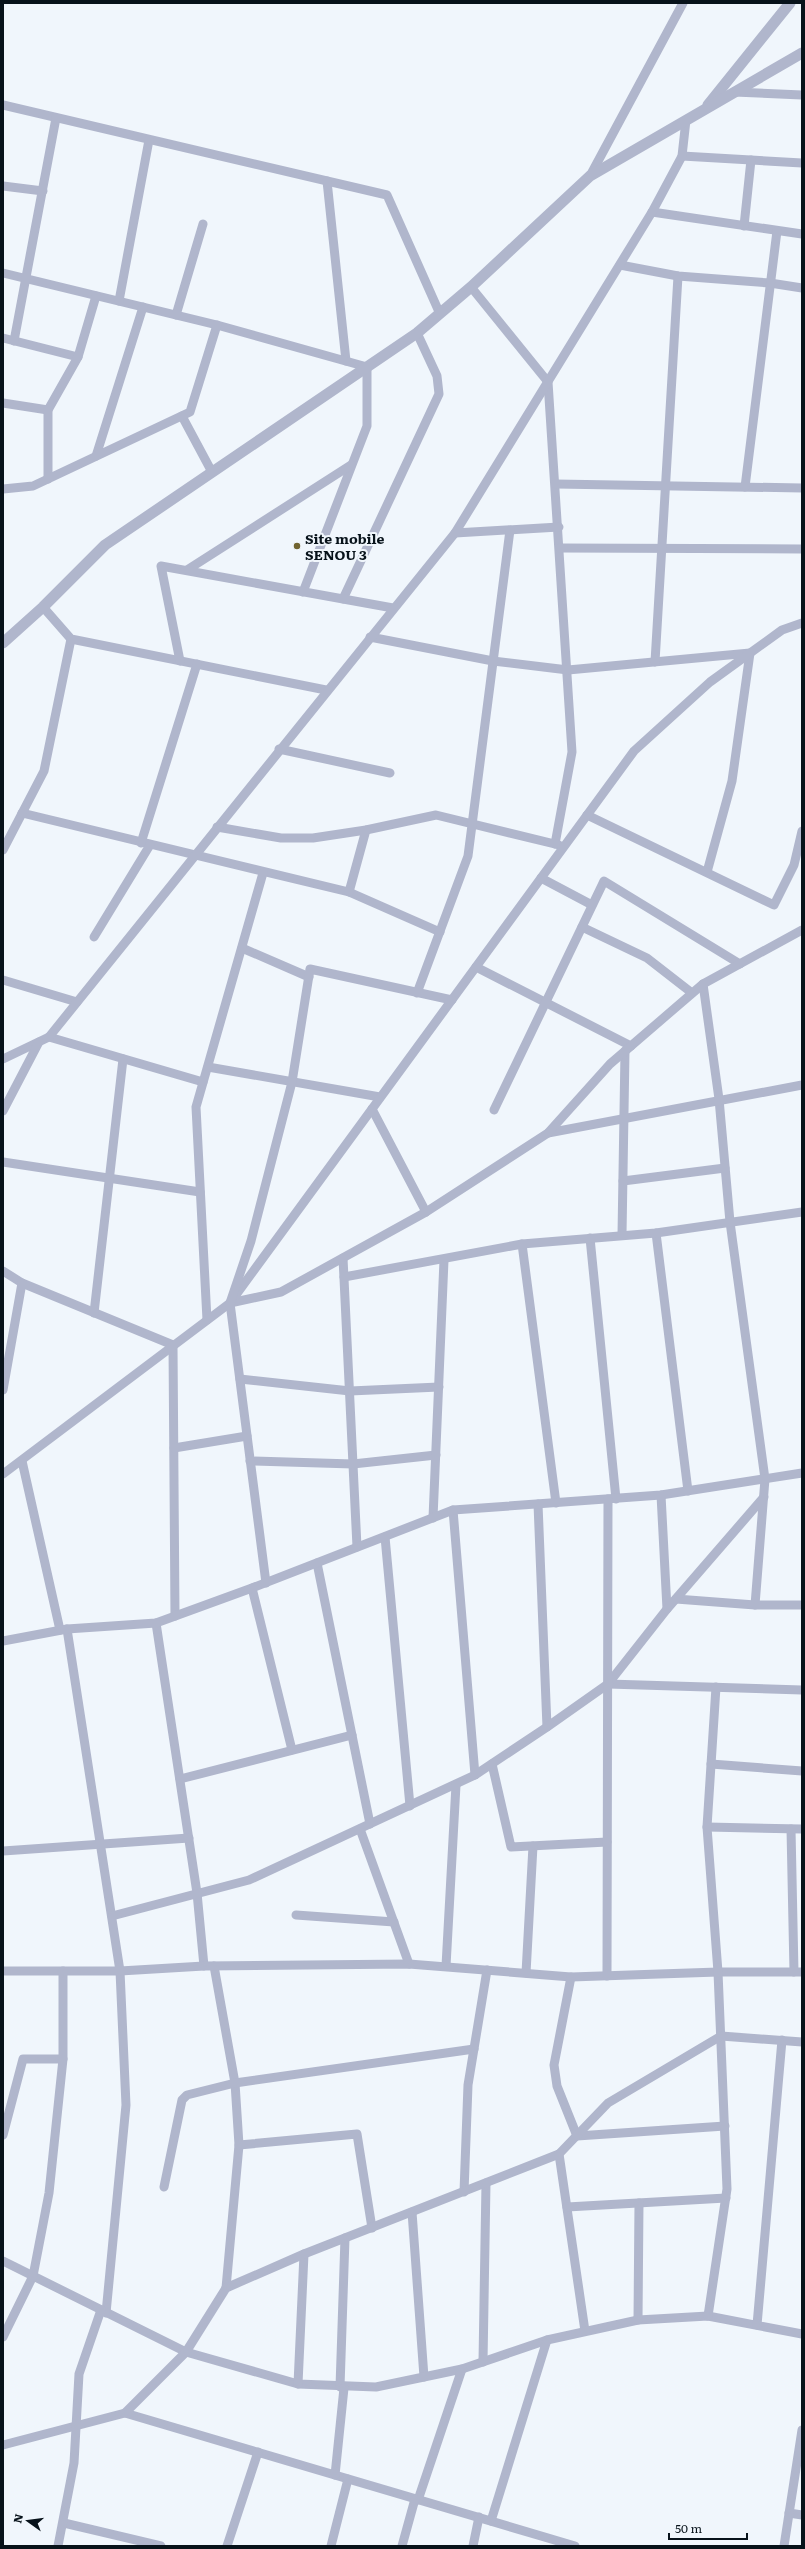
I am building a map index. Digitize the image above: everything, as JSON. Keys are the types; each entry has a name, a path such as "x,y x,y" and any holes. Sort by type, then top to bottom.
{"street":[{"path":"590,176 683,3"},
{"path":"703,111 790,3"},
{"path":"3,643 43,607 105,545 417,333 471,287 590,176 802,53"},
{"path":"734,92 802,95"},
{"path":"3,105 387,195 440,314"},
{"path":"14,341 56,118"},
{"path":"3,1059 50,1037 326,690 455,533 652,212 682,156 686,120"},
{"path":"119,301 149,140"},
{"path":"682,156 802,163"},
{"path":"744,226 751,160"},
{"path":"327,182 346,361"},
{"path":"3,186 42,191"},
{"path":"652,212 802,234"},
{"path":"176,315 203,224"},
{"path":"745,487 777,230"},
{"path":"620,265 678,276 770,282 802,288"},
{"path":"3,273 217,325 367,367"},
{"path":"655,662 678,276"},
{"path":"471,287 548,382 559,527 572,752 555,844"},
{"path":"48,479 48,410 78,357 96,296"},
{"path":"96,456 143,307"},
{"path":"3,489 33,486 190,412 217,325"},
{"path":"343,599 438,394 437,376 417,333"},
{"path":"3,338 78,357"},
{"path":"303,592 367,426 367,367"},
{"path":"3,403 48,410"},
{"path":"182,416 212,472"},
{"path":"187,570 351,465"},
{"path":"556,484 802,488"},
{"path":"455,533 559,527"},
{"path":"417,993 468,856 510,530"},
{"path":"560,548 802,549"},
{"path":"180,661 161,566 393,608"},
{"path":"43,607 72,639 326,690"},
{"path":"3,1474 230,1303 634,751 710,682 782,630 802,623"},
{"path":"370,637 493,661 568,670 750,653"},
{"path":"3,850 44,771 72,639"},
{"path":"707,872 732,781 750,653"},
{"path":"94,938 146,844 197,664"},
{"path":"279,750 390,773"},
{"path":"22,813 194,856 349,892 440,932"},
{"path":"217,827 281,838 313,838 366,830 436,815 472,825 565,846"},
{"path":"587,815 774,905 794,865 802,831"},
{"path":"349,892 366,830"},
{"path":"207,1320 196,1107 263,872"},
{"path":"541,878 592,906"},
{"path":"494,1110 604,881 740,964"},
{"path":"582,927 647,958 692,993"},
{"path":"230,1303 281,1292 426,1212 548,1133 610,1064 703,984 802,930"},
{"path":"242,948 309,977"},
{"path":"476,967 546,1002 628,1049"},
{"path":"266,1583 230,1303 251,1241 292,1082 310,969 452,1000"},
{"path":"3,980 77,1002"},
{"path":"703,984 719,1099 730,1222 765,1479 755,1605"},
{"path":"50,1037 203,1082"},
{"path":"3,1111 39,1042"},
{"path":"622,1235 624,1119 628,1049"},
{"path":"94,1312 123,1059"},
{"path":"208,1067 380,1097"},
{"path":"548,1133 719,1099 802,1085"},
{"path":"372,1109 426,1212"},
{"path":"3,1162 200,1192"},
{"path":"623,1181 725,1168"},
{"path":"344,1278 522,1244 656,1233 802,1212"},
{"path":"656,1233 688,1491"},
{"path":"590,1238 612,1499 608,1684 607,1976"},
{"path":"522,1244 556,1503"},
{"path":"343,1258 357,1548"},
{"path":"433,1518 444,1260"},
{"path":"3,1272 22,1283 173,1345"},
{"path":"3,1390 22,1283"},
{"path":"173,1345 175,1616"},
{"path":"240,1379 350,1391 439,1387"},
{"path":"174,1448 247,1436"},
{"path":"250,1461 353,1464 436,1455"},
{"path":"22,1461 63,1629 101,1844 120,1971 126,2105 104,2311 79,2374 74,2463 64,2523 58,2546"},
{"path":"3,1641 63,1629 156,1623 266,1583 453,1510 661,1495 802,1474"},
{"path":"661,1495 667,1609"},
{"path":"112,1916 249,1880 475,1775 608,1684 667,1609 764,1497"},
{"path":"538,1504 547,1727"},
{"path":"453,1510 475,1775"},
{"path":"385,1537 410,1806"},
{"path":"317,1563 370,1824"},
{"path":"252,1588 292,1750"},
{"path":"676,1599 755,1605 802,1605"},
{"path":"156,1623 197,1893 204,1966"},
{"path":"608,1684 802,1690"},
{"path":"708,2316 726,2198 725,2126 718,1972 707,1827 716,1687"},
{"path":"180,1779 352,1735"},
{"path":"492,1764 511,1847 607,1842"},
{"path":"711,1764 802,1771"},
{"path":"446,1966 456,1785"},
{"path":"707,1827 802,1829"},
{"path":"360,1829 409,1964"},
{"path":"3,1971 120,1971 204,1966 409,1964 526,1972 571,1978 718,1972 798,1972 791,1829"},
{"path":"3,1851 189,1838"},
{"path":"526,1972 533,1846"},
{"path":"296,1915 394,1922"},
{"path":"3,2445 125,2413 186,2352 226,2288 239,2145 235,2083 214,1966"},
{"path":"464,2192 468,2085 487,1970"},
{"path":"3,2337 33,2276 49,2193 63,2059 63,1971"},
{"path":"571,1978 554,2065 557,2086 577,2136"},
{"path":"226,2288 304,2254 559,2154 608,2103 720,2036 802,2042"},
{"path":"757,2325 782,2040"},
{"path":"164,2187 182,2100 187,2095 235,2083 474,2049"},
{"path":"3,2135 23,2059 63,2059"},
{"path":"577,2136 725,2126"},
{"path":"239,2145 357,2134 372,2228"},
{"path":"559,2154 585,2331"},
{"path":"483,2362 486,2183"},
{"path":"567,2207 726,2198"},
{"path":"638,2320 639,2203"},
{"path":"412,2212 424,2377"},
{"path":"335,2475 342,2388 345,2238"},
{"path":"298,2384 304,2254"},
{"path":"3,2261 186,2352 298,2384 342,2388 376,2387 462,2369 547,2340 638,2320 708,2316 802,2334"},
{"path":"491,2521 547,2340"},
{"path":"402,2546 462,2369"},
{"path":"125,2413 575,2546"},
{"path":"784,2546 802,2430"},
{"path":"227,2546 258,2452"},
{"path":"331,2546 348,2479"},
{"path":"789,2513 802,2515"},
{"path":"473,2546 479,2518"},
{"path":"64,2523 161,2546"}],"place":[{"name":"Site mobile SENOU 3","path":"297,546"}]}
